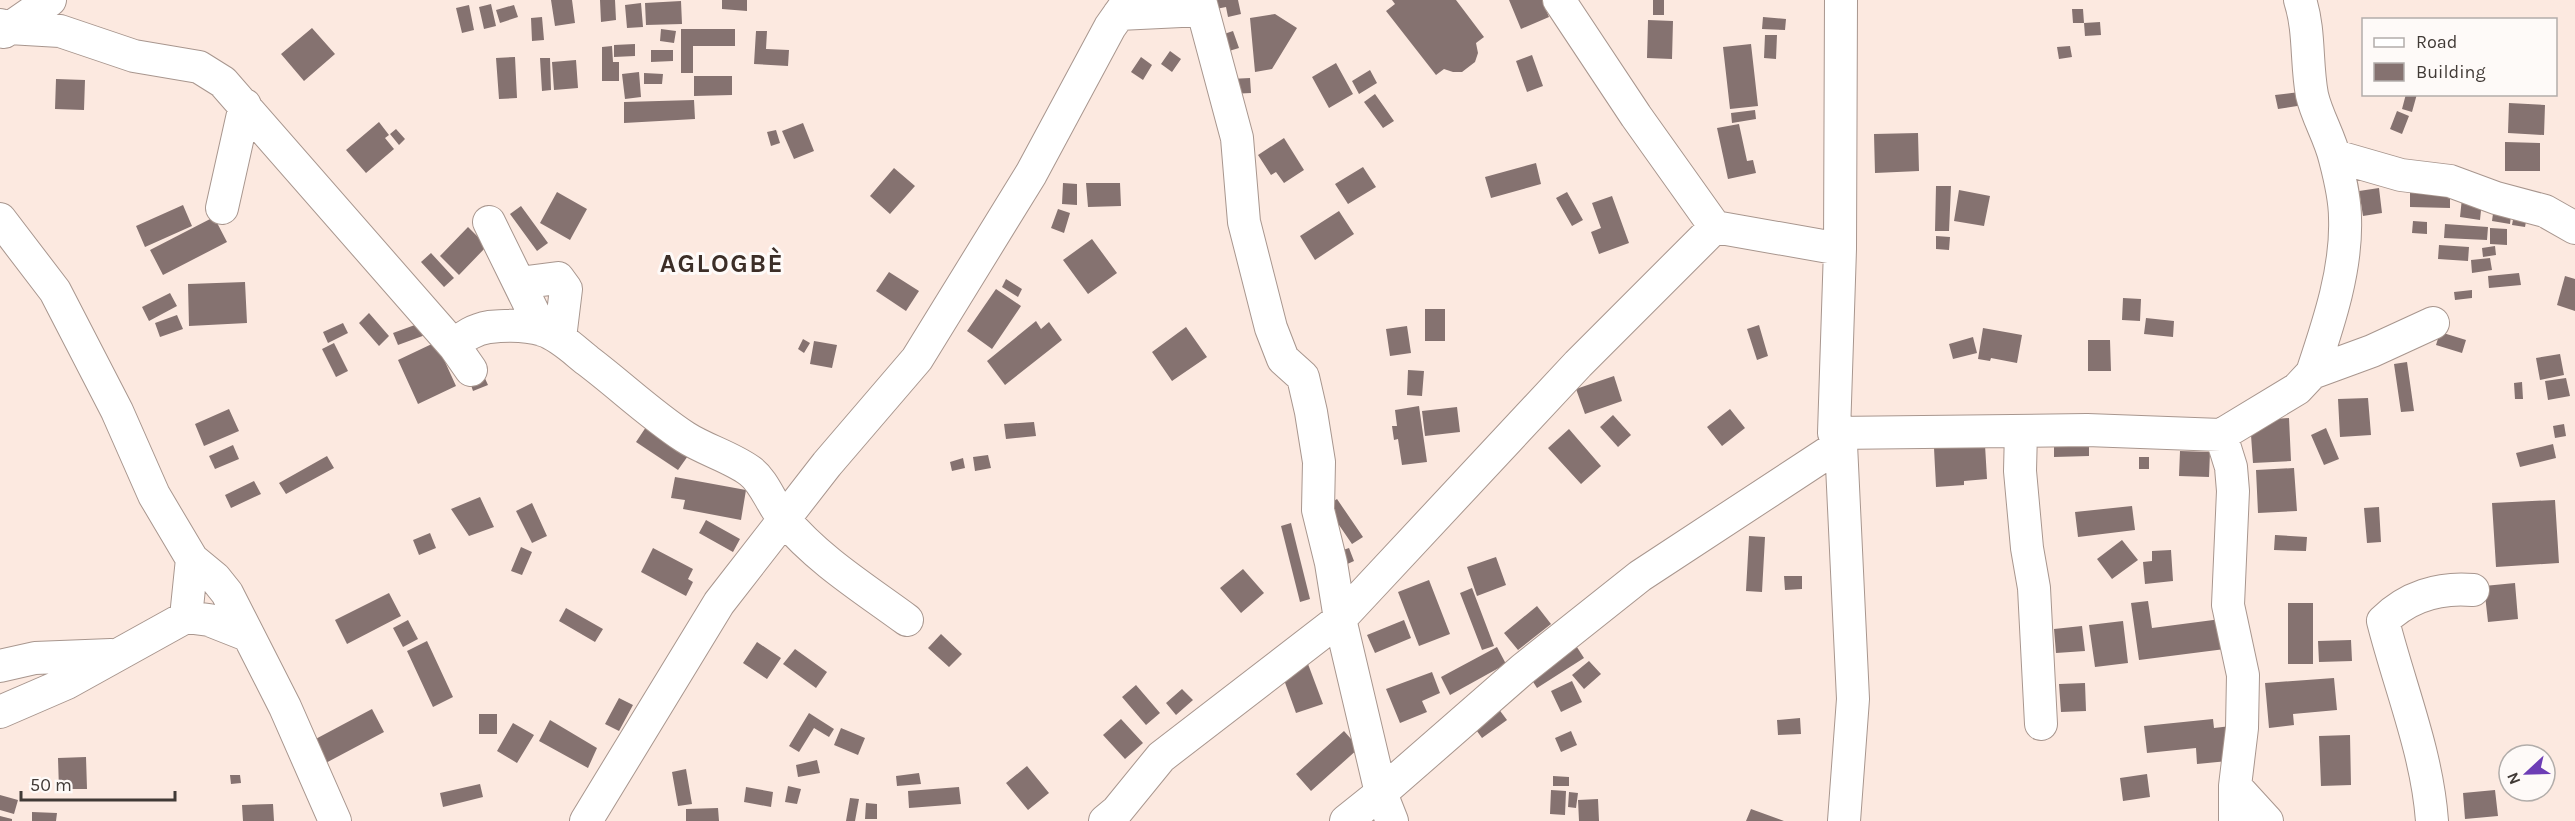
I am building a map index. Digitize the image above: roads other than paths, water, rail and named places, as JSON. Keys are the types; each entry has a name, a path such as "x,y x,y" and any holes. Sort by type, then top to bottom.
{"street":[{"path":"3,30 50,0"},
{"path":"1559,0 1636,116 1715,227 1840,249"},
{"path":"1841,0 1837,438 1852,699 1844,821"},
{"path":"1346,821 1387,807 1523,669 1640,576 1837,438 2021,430 2221,435 2297,389 2312,373 2329,324 2340,279 2345,218 2335,156 2319,118 2312,93 2306,20 2300,0"},
{"path":"586,821 719,603 783,519 917,358 1031,174 1124,7 1201,5 1237,138 1244,222 1268,316 1282,359 1303,377 1319,462 1318,510 1331,563 1340,619 1387,807"},
{"path":"3,30 60,31 134,56 199,67 223,82 463,358 458,342 471,333 486,328 506,325 551,334 623,387 643,407 686,438 749,470 759,480 783,519 824,559 907,620"},
{"path":"222,208 244,105"},
{"path":"2335,156 2401,175 2450,181 2496,198 2545,211 2575,228"},
{"path":"0,219 55,291 117,411 154,495 192,559 215,578 226,593 285,707 335,821"},
{"path":"489,222 519,283 558,278 563,282 566,289 551,334"},
{"path":"1105,821 1124,803 1161,757 1340,619 1578,364 1715,227"},
{"path":"2312,373 2372,351 2433,323"},
{"path":"2021,430 2020,471 2027,548 2034,588 2042,724"},
{"path":"2221,435 2230,467 2233,491 2228,605 2244,675 2242,728 2235,786 2235,821"},
{"path":"186,617 192,559"},
{"path":"2433,821 2430,790 2421,751 2383,621 2395,609 2411,599 2453,588 2473,590"},
{"path":"0,712 67,683 115,654 186,617 209,620 247,635"},
{"path":"0,666 35,658 115,654"},
{"path":"2235,786 2267,821"}],"district":[{"name":"AGLOGBÈ","path":"722,263"}]}
